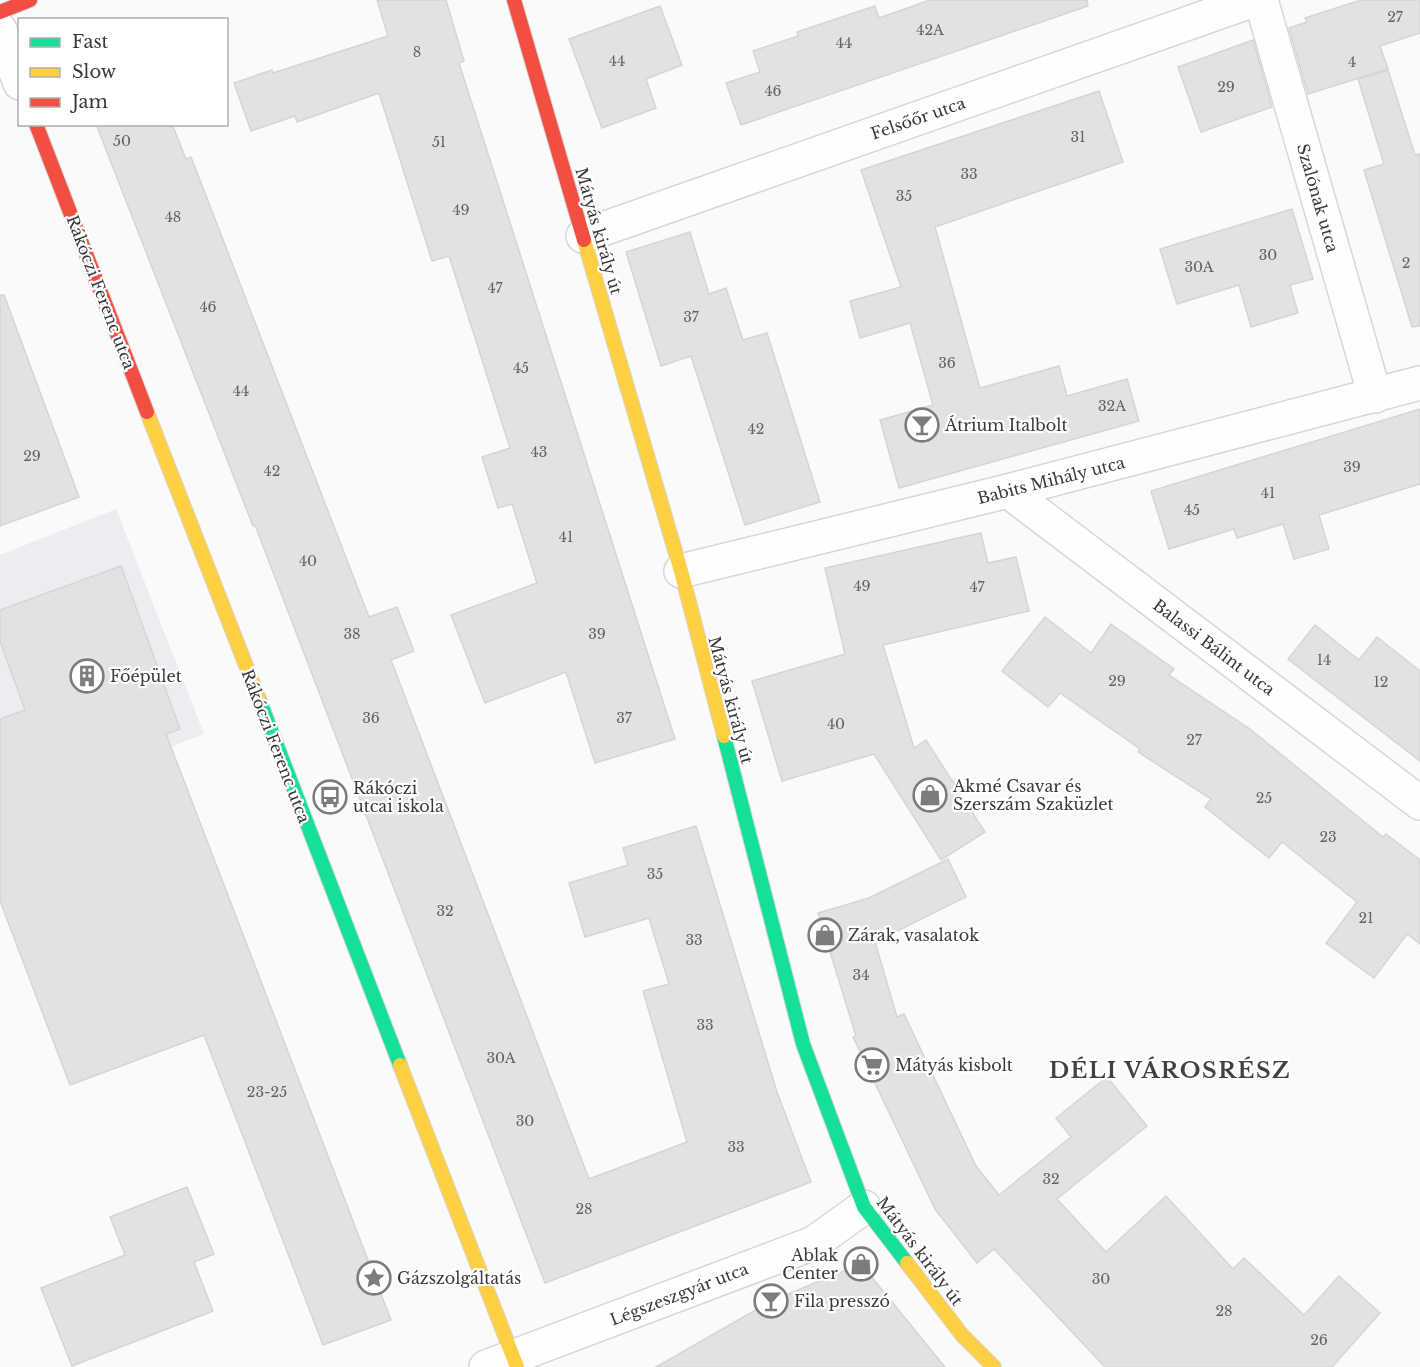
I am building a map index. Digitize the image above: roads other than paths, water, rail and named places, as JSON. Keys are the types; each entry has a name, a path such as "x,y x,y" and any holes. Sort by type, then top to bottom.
{"street":[{"path":"0,12 30,0"},
{"name":"Mátyás király út","path":"514,0 681,571 803,1044 864,1207 962,1335 994,1367"},
{"name":"Felsőőr utca","path":"583,236 1254,0"},
{"name":"Szalónak utca","path":"1261,0 1375,396"},
{"path":"0,30 18,78"},
{"name":"Rákóczi Ferenc utca","path":"37,126 505,1364"},
{"name":"Babits Mihály utca","path":"681,571 1008,491 1420,383"},
{"name":"Balassi Bálint utca","path":"1008,491 1420,803"},
{"name":"Légszeszgyár utca","path":"505,1364 804,1247 836,1230 864,1207"}],"place":[{"name":"Átrium Italbolt","path":"922,425"},
{"name":"Főépület","path":"87,676"},
{"name":"Akmé Csavar és Szerszám Szaküzlet","path":"930,795"},
{"name":"Rákóczi utcai iskola","path":"330,797"},
{"name":"Zárak, vasalatok","path":"825,935"},
{"name":"Mátyás kisbolt","path":"872,1065"},
{"name":"Ablak Center","path":"861,1264"},
{"name":"Gázszolgáltatás","path":"374,1278"},
{"name":"Fila presszó","path":"771,1301"}],"district":[{"name":"DÉLI VÁROSRÉSZ","path":"1170,1070"}]}
